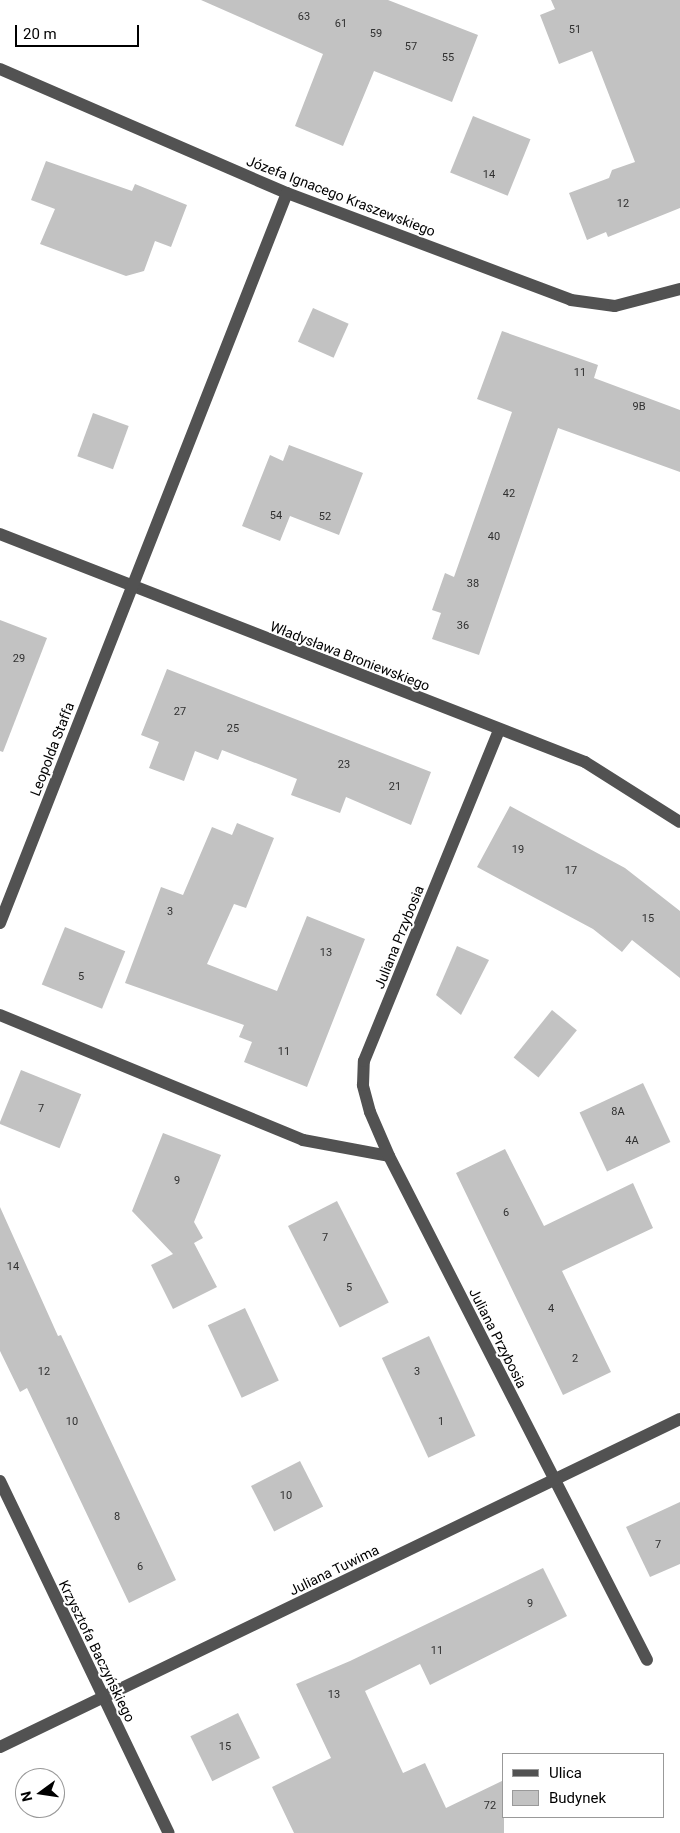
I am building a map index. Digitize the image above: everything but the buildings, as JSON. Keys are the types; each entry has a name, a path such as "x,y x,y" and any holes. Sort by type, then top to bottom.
{"street":[{"name":"Józefa Ignacego Kraszewskiego","path":"0,69 287,193 571,300 615,306 680,289"},
{"name":"Leopolda Staffa","path":"0,923 287,193"},
{"name":"Władysława Broniewskiego","path":"0,534 499,731 585,762 680,822"},
{"name":"Juliana Przybosia","path":"499,731 364,1061 363,1085 370,1112 389,1156 552,1480 647,1660"},
{"path":"0,1015 303,1140 389,1156"},
{"name":"Juliana Tuwima","path":"0,1747 680,1420"},
{"name":"Krzysztofa Baczyńskiego","path":"0,1481 169,1833"}]}
